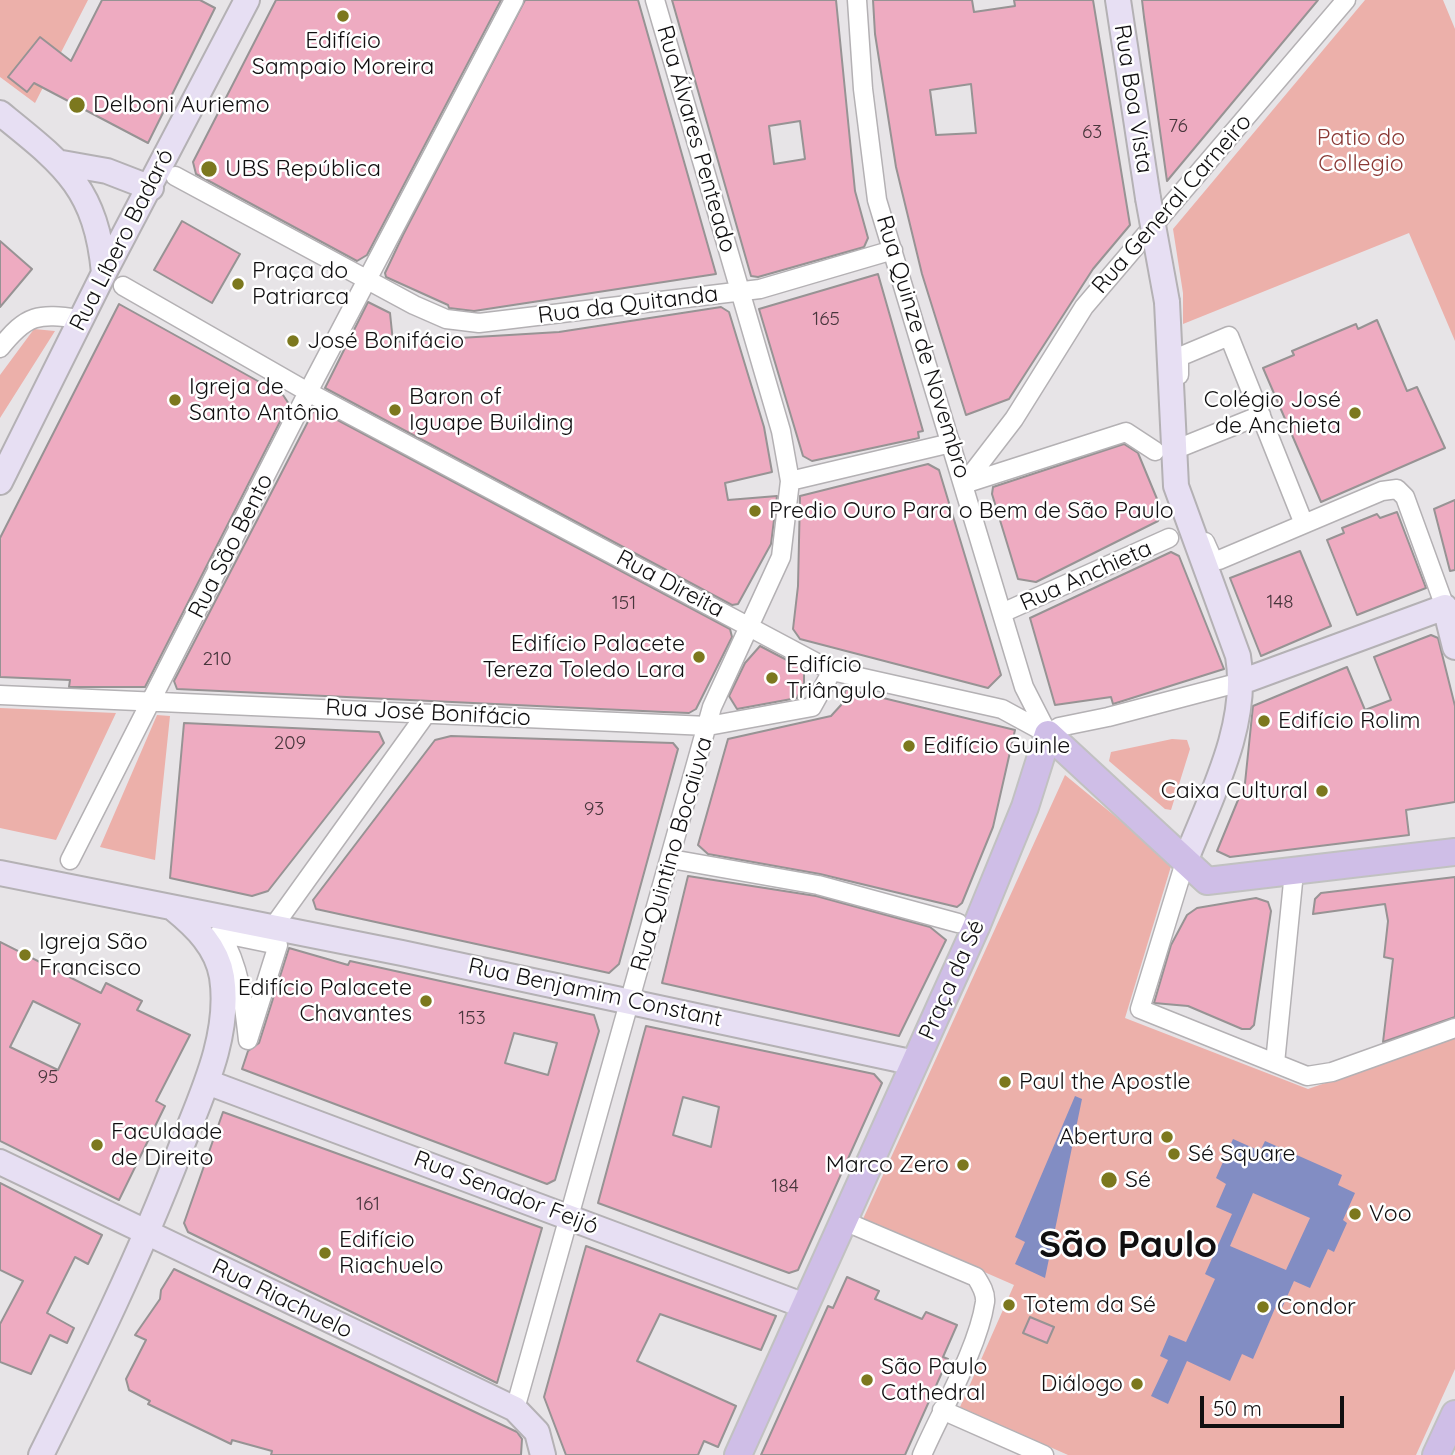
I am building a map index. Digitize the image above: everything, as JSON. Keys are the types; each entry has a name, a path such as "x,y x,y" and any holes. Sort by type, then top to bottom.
{"main road":[{"name":"Rua Líbero Badaró","path":"0,482 80,319 113,280 151,188 247,0"},
{"name":"Rua Boa Vista","path":"1118,0 1167,302 1176,486 1238,656 1241,682"},
{"path":"0,113 60,162 88,204 113,280"},
{"path":"60,162 107,171 151,188"},
{"path":"1185,862 1223,764 1241,682 1445,607 1455,647"},
{"path":"1048,734 1207,881 1294,873 1455,852"},
{"name":"Praça da Sé","path":"738,1455 915,1063 1000,867 1025,807 1048,734"},
{"name":"Rua Benjamim Constant","path":"0,873 631,1000 915,1063"},
{"path":"41,1455 147,1235 207,1082 222,1020 222,975 210,944 192,924 170,907"},
{"name":"Rua Senador Feijó","path":"207,1082 805,1306"},
{"name":"Rua Riachuelo","path":"0,1162 147,1235 515,1409 537,1433 543,1455"},
{"path":"1436,1455 1455,1414"}],"street":[{"path":"113,280 308,392 514,0"},
{"name":"Rua Álvares Penteado","path":"655,0 781,431 790,481"},
{"name":"Rua Quinze de Novembro","path":"857,0 863,89 877,200 1024,687 1048,734"},
{"name":"Rua General Carneiro","path":"964,484 1014,419 1084,307 1346,0"},
{"path":"175,176 366,280"},
{"name":"Rua da Quitanda","path":"366,280 446,319 479,323 760,289 893,250"},
{"path":"0,348 17,326 30,319 43,315 80,319"},
{"path":"1304,524 1229,336 1179,356 1179,450 1189,504 1213,560 1246,548 1304,524 1382,491 1397,489 1405,498 1445,607"},
{"name":"Rua Direita","path":"308,392 832,671 1002,709 1048,734"},
{"name":"Rua São Bento","path":"70,860 308,392"},
{"path":"1184,446 1261,415"},
{"path":"964,484 1126,432 1155,451"},
{"path":"790,481 951,443"},
{"name":"Rua Quintino Bocaiuva","path":"515,1409 712,706 780,557 790,481"},
{"name":"Rua Anchieta","path":"1002,613 1170,538"},
{"name":"Rua José Bonifácio","path":"0,695 708,726 812,706 832,671"},
{"path":"1048,734 1059,727 1122,714 1241,682"},
{"path":"273,927 426,714"},
{"path":"671,859 818,885 958,923"},
{"path":"1185,862 1140,1009 1307,1076 1332,1072 1455,1028"},
{"path":"1275,1063 1294,873"},
{"path":"220,933 278,945 248,1040 241,986 233,960 220,933"},
{"path":"844,1221 976,1277 983,1287 985,1300 973,1340 922,1455"},
{"path":"942,1410 1044,1455"}],"green space":[{"path":"0,0 88,0 35,103 0,77"},
{"name":"Patio do Collegio","path":"1365,0 1443,0 1455,29 1455,341 1409,233 1183,324 1183,293 1173,229"},
{"path":"34,329 55,331 0,418 0,375"},
{"path":"0,708 116,713 56,840 0,828"},
{"path":"157,715 170,716 155,860 100,847"},
{"path":"1172,739 1187,740 1190,749 1171,810 1165,809 1109,761 1111,752"},
{"name":"Sé Square","path":"1065,775 1172,863 1125,1018 1308,1089 1455,1038 1455,1369 1416,1455 1068,1455 960,1407 1014,1285 863,1219"}],"water":[{"path":"1075,1096 1082,1099 1045,1278 1015,1264 1025,1242 1015,1237"},
{"path":"1233,1139 1260,1151 1265,1141 1342,1175 1338,1185 1355,1193 1343,1220 1347,1223 1334,1252 1328,1249 1310,1288 1294,1281 1282,1308 1276,1306 1253,1359 1242,1354 1230,1381 1187,1361 1168,1404 1151,1396 1168,1360 1160,1356 1169,1335 1186,1342 1215,1279 1205,1274 1232,1214 1216,1207 1226,1184 1216,1178","holes":["1253,1193 1310,1218 1286,1270 1230,1246"]}],"building":[{"path":"102,0 200,0 215,8 148,143 34,83 27,92 8,77 40,37 71,61"},
{"path":"276,0 501,0 367,255 357,261 196,174 193,162"},
{"path":"525,0 638,0 716,274 474,311 449,308 448,305 386,277 385,273 403,235"},
{"path":"672,0 836,0 855,191 868,238 864,247 758,277 751,276","holes":["800,121 805,159 774,164 769,126"]},
{"path":"873,0 972,0 974,12 1015,6 1014,0 1093,0 1130,225 1093,269 1009,399 966,415 922,274 896,167 875,34","holes":["971,84 976,133 936,135 930,90"]},
{"path":"1142,0 1318,0 1167,181 1144,17"},
{"path":"182,221 240,254 212,303 154,270"},
{"path":"0,241 32,269 0,307"},
{"path":"878,274 923,431 918,432 919,438 812,461 803,456 759,309"},
{"path":"368,302 390,313 393,342 559,332 721,307 729,312 764,427 772,472 725,483 728,500 777,496 771,544 738,604 732,605 325,388"},
{"path":"119,304 283,395 289,404 145,687 69,687 70,680 0,677 0,538"},
{"name":"Colégio José de Anchieta","path":"1377,320 1407,391 1417,387 1445,448 1321,502 1263,368 1294,355 1292,351 1356,324 1358,329"},
{"path":"315,408 730,629 732,637 696,709 689,713 177,689 174,681"},
{"path":"1124,444 1138,453 1162,511 1158,521 1036,582 1018,579 992,494 993,487"},
{"path":"928,464 939,470 1001,675 988,688 800,639 793,629 798,586 800,496"},
{"path":"1455,500 1455,570 1450,571 1434,509"},
{"path":"1397,512 1426,588 1357,615 1327,540 1344,533 1342,528 1377,514 1380,518"},
{"path":"1300,551 1331,626 1261,656 1230,578"},
{"path":"1171,552 1179,556 1224,669 1113,704 1111,697 1055,705 1030,618"},
{"path":"1431,635 1438,638 1455,706 1455,802 1406,810 1409,835 1230,857 1217,851 1245,783 1253,706 1347,667 1365,710 1391,700 1374,657"},
{"path":"760,646 804,669 804,683 797,698 737,709 729,696 745,663"},
{"path":"846,689 1015,730 993,827 962,903 957,907 820,874 708,854 698,845 728,739 831,716 841,705"},
{"path":"184,723 379,732 384,743 268,891 252,896 170,878"},
{"path":"451,736 673,743 678,749 619,964 609,973 316,909 313,900 435,740"},
{"path":"688,876 816,896 930,927 946,940 899,1036 662,983"},
{"path":"1455,877 1455,1017 1383,1042 1393,959 1384,957 1388,921 1385,904 1313,914 1315,899 1321,893"},
{"path":"1256,898 1268,902 1271,911 1254,1025 1250,1029 1242,1029 1188,1006 1154,1003 1171,945 1187,915 1197,908"},
{"name":"Faculdade de Direito","path":"0,942 101,993 106,983 142,1001 137,1010 190,1035 156,1101 165,1106 119,1200 0,1141","holes":["33,1001 80,1024 58,1070 10,1047"]},
{"path":"289,948 348,965 350,961 594,1015 599,1031 555,1180 547,1184 242,1069 248,1051 259,1043","holes":["514,1033 557,1043 548,1075 505,1063"]},
{"path":"646,1026 874,1074 882,1083 798,1270 789,1273 598,1203","holes":["683,1097 719,1107 711,1147 673,1135"]},
{"path":"223,1112 542,1228 497,1383 188,1232 184,1223"},
{"path":"0,1183 102,1235 88,1264 75,1257 47,1313 74,1328 67,1343 50,1335 31,1374 0,1362 0,1324 23,1281 0,1270"},
{"path":"586,1246 776,1316 761,1350 660,1314 637,1361 736,1406 718,1447 704,1441 698,1455 566,1455 544,1397"},
{"path":"174,1269 517,1432 522,1439 521,1455 271,1455 272,1451 232,1440 231,1444 148,1404 150,1401 129,1390 126,1379 146,1340 135,1335 160,1299 161,1290"},
{"name":"São Paulo Cathedral","path":"847,1277 879,1291 875,1299 922,1319 926,1312 957,1325 943,1357 948,1359 905,1455 761,1455 828,1306 833,1308"},
{"path":"1030,1317 1054,1327 1047,1343 1023,1333"}],"place":[{"name":"Edifício Sampaio Moreira","path":"343,16"},
{"name":"Delboni Auriemo","path":"77,105"},
{"name":"UBS República","path":"209,169"},
{"name":"Praça do Patriarca","path":"238,284"},
{"name":"José Bonifácio","path":"293,341"},
{"name":"Igreja de Santo Antônio","path":"175,400"},
{"name":"Baron of Iguape Building","path":"395,410"},
{"name":"Colégio José de Anchieta","path":"1355,413"},
{"name":"Predio Ouro Para o Bem de São Paulo","path":"755,511"},
{"name":"Edifício Palacete Tereza Toledo Lara","path":"699,657"},
{"name":"Edifício Triângulo","path":"772,678"},
{"name":"Edifício Rolim","path":"1264,721"},
{"name":"Edifício Guinle","path":"909,746"},
{"name":"Caixa Cultural","path":"1322,791"},
{"name":"Igreja São Francisco","path":"25,955"},
{"name":"Edifício Palacete Chavantes","path":"426,1001"},
{"name":"Paul the Apostle","path":"1005,1082"},
{"name":"Abertura","path":"1167,1137"},
{"name":"Faculdade de Direito","path":"97,1145"},
{"name":"Sé Square","path":"1174,1154"},
{"name":"Marco Zero","path":"963,1165"},
{"name":"Sé","path":"1109,1180"},
{"name":"Voo","path":"1355,1214"},
{"name":"Edifício Riachuelo","path":"325,1253"},
{"name":"Totem da Sé","path":"1009,1305"},
{"name":"Condor","path":"1263,1307"},
{"name":"São Paulo Cathedral","path":"867,1380"},
{"name":"Diálogo","path":"1137,1384"}],"district":[{"name":"São Paulo","path":"1128,1246"}]}
